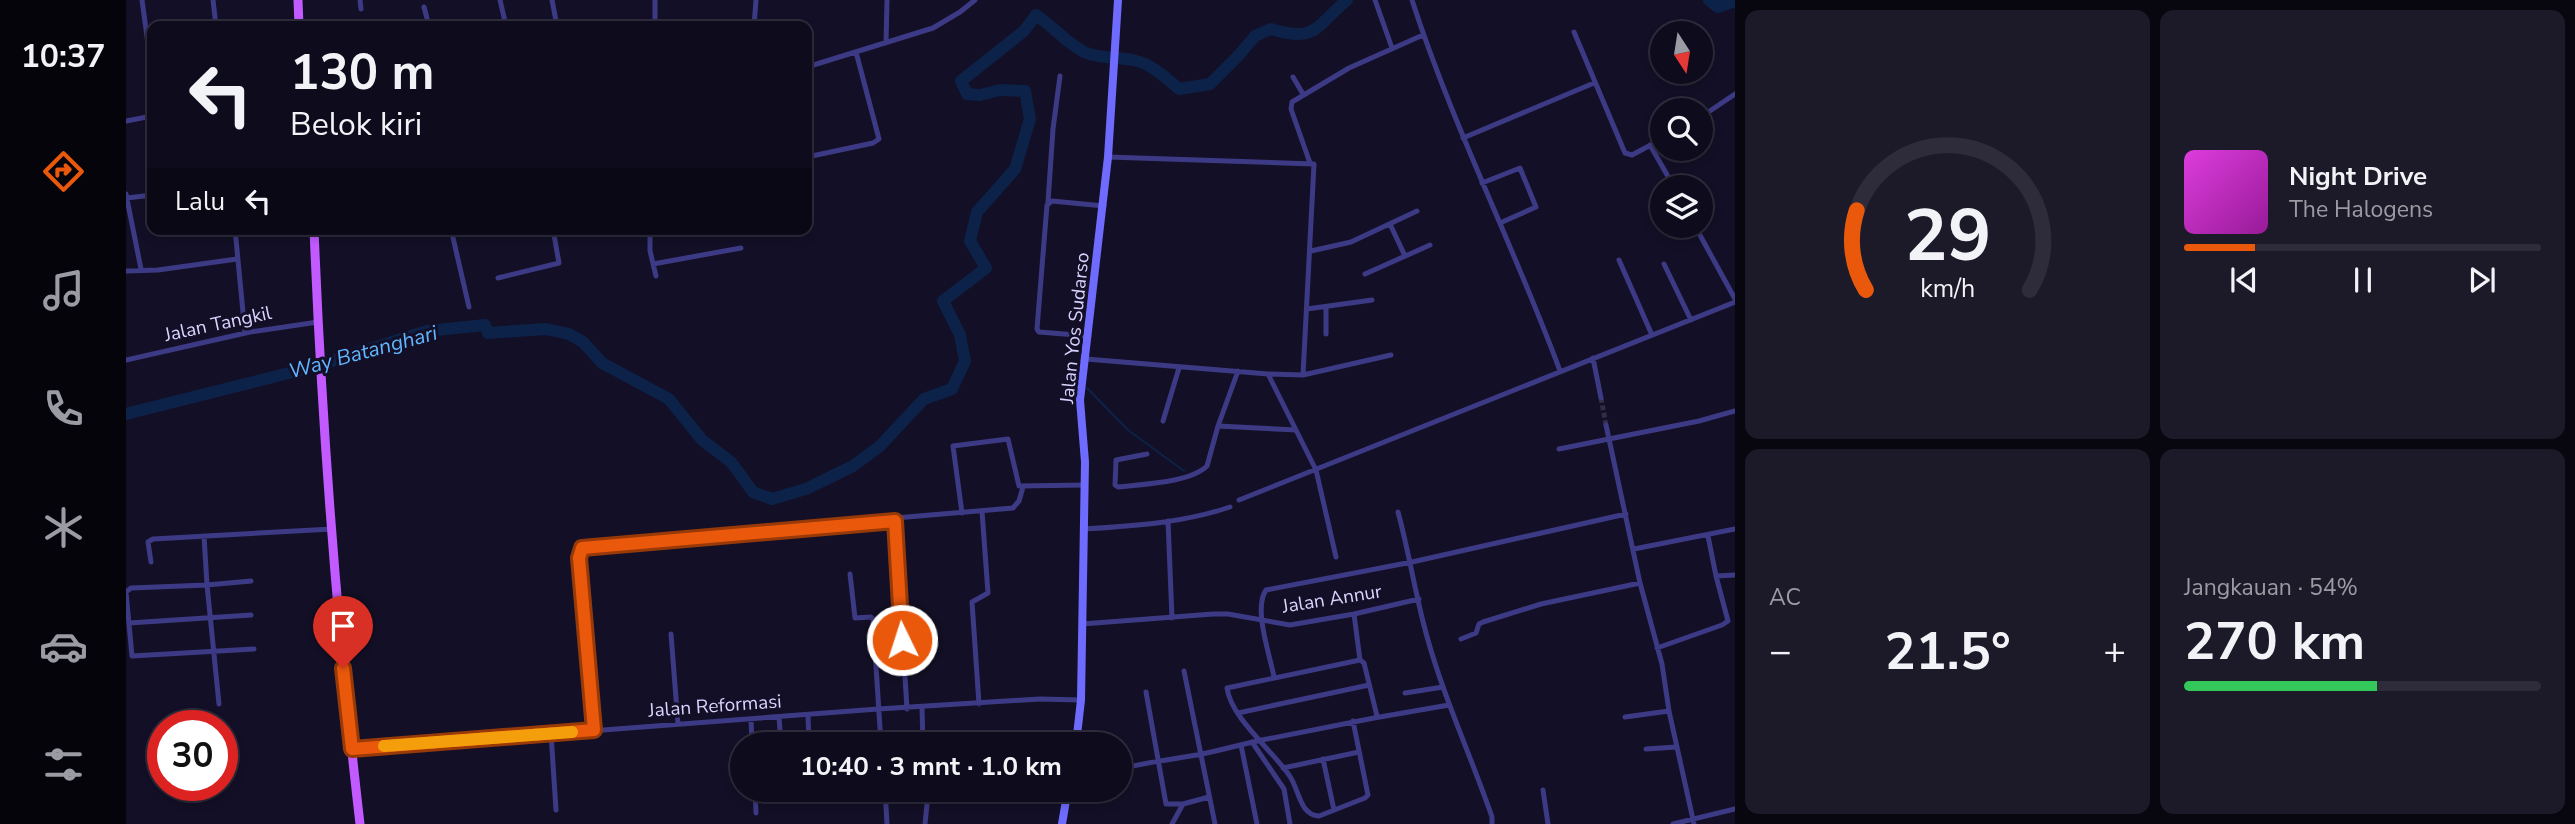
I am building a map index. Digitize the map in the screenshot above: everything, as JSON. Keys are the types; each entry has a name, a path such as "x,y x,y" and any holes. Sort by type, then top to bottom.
{"main road":[{"path":"298,0 299,21"},
{"path":"314,235 332,529 360,824"}],"street":[{"path":"142,0 147,37"},
{"path":"215,21 213,1 223,0"},
{"path":"360,0 361,9"},
{"path":"500,0 505,21"},
{"path":"552,0 556,21"},
{"path":"655,0 655,21"},
{"path":"755,21 757,0"},
{"path":"886,43 887,0"},
{"path":"812,65 933,28 975,0"},
{"name":"Jalan Yos Sudarso","path":"1077,732 1081,700 1085,485 1080,400 1104,206 1118,0"},
{"path":"1375,0 1392,48"},
{"path":"1412,0 1463,138 1560,371"},
{"path":"424,6 428,21"},
{"path":"1574,32 1625,153 1632,155 1650,145"},
{"path":"1310,163 1291,108 1292,102 1349,68 1423,35"},
{"path":"812,156 873,143 879,139 856,52"},
{"path":"1060,76 1053,129 1037,329 1040,332 1089,336"},
{"path":"1293,77 1303,94"},
{"path":"1463,138 1594,83"},
{"path":"1713,109 1735,94"},
{"path":"126,121 147,117"},
{"path":"1108,157 1310,163 1315,166 1303,375"},
{"path":"1482,183 1520,168 1536,207 1500,223"},
{"path":"141,269 127,196 147,195"},
{"path":"1048,202 1104,206"},
{"path":"1311,251 1351,242 1417,211"},
{"path":"1390,224 1405,256"},
{"path":"235,235 245,333"},
{"path":"452,235 469,307"},
{"path":"499,278 558,265 560,262 554,235"},
{"path":"651,235 656,276"},
{"path":"1239,500 1735,301 1701,238"},
{"path":"1365,274 1430,245"},
{"path":"653,264 741,247"},
{"path":"126,271 158,270 237,259"},
{"path":"1619,260 1652,335"},
{"path":"1664,264 1691,320"},
{"path":"1307,309 1372,300"},
{"path":"1326,307 1326,334"},
{"name":"Jalan Tangkil","path":"126,360 245,333 318,322"},
{"path":"1086,359 1179,369 1303,375 1391,355"},
{"path":"1593,358 1601,398"},
{"path":"1163,421 1179,369"},
{"path":"1147,454 1115,460 1114,483 1117,487 1178,478 1203,470 1238,371"},
{"path":"1268,374 1316,470 1336,557"},
{"path":"1559,449 1699,421 1735,411"},
{"path":"1606,425 1694,822"},
{"path":"1218,426 1296,430"},
{"path":"962,513 953,446 1008,439 1018,484 1023,487 1085,485"},
{"path":"907,709 895,521 898,516 1013,508 1019,501 1023,487"},
{"path":"1084,529 1168,521 1230,507"},
{"path":"979,704 972,602 988,593 982,511"},
{"path":"1398,512 1412,562 1426,633 1449,705 1492,817 1492,824"},
{"path":"1274,677 1262,620 1263,596 1266,590 1412,562 1626,514"},
{"path":"594,730 579,558 582,548 895,521"},
{"path":"1168,521 1172,618"},
{"path":"151,562 148,542 151,540 332,529"},
{"path":"1634,549 1735,529"},
{"path":"204,536 219,704"},
{"path":"1657,648 1728,621 1707,536"},
{"path":"850,574 854,617 873,618 880,732"},
{"path":"1716,576 1735,575"},
{"path":"251,581 128,589 126,592 132,656 254,649"},
{"path":"1461,639 1476,633 1479,624 1483,622 1528,608 1640,583"},
{"name":"Jalan Annur","path":"1082,624 1196,614 1228,614 1290,625 1419,599"},
{"path":"1354,614 1360,660 1364,663 1377,716 1374,718"},
{"path":"129,623 251,615"},
{"path":"671,634 678,724"},
{"path":"1353,721 1367,797 1319,816 1308,813 1290,776 1238,713 1227,688 1360,660"},
{"path":"1184,671 1215,824"},
{"path":"1238,713 1369,685"},
{"path":"1405,693 1443,687"},
{"path":"1146,691 1166,804 1183,804 1209,797"},
{"name":"Jalan Reformasi","path":"352,749 878,709 1040,699 1081,700"},
{"path":"1132,766 1353,721 1449,705"},
{"path":"922,708 923,732"},
{"path":"1625,717 1669,711"},
{"path":"808,715 809,732"},
{"path":"779,717 780,732"},
{"path":"751,719 752,732"},
{"path":"551,733 556,810"},
{"path":"1252,742 1284,789 1290,824"},
{"path":"1241,745 1257,824"},
{"path":"1646,749 1676,747"},
{"path":"1283,768 1359,752"},
{"path":"1323,759 1334,810"},
{"path":"1543,790 1548,824"},
{"path":"756,802 756,813"},
{"path":"886,802 887,824"},
{"path":"925,824 927,802"},
{"path":"1062,824 1066,802"},
{"path":"1172,824 1183,804"},
{"path":"1673,824 1694,822 1735,809"}],"waterway":[{"name":"Way Batanghari","path":"126,414 313,367 427,331 485,325 488,333 546,329 569,334 583,342 602,363 669,399 702,440 731,462 753,492 772,499 806,489 853,466 880,446 924,399 952,389 965,361 960,335 943,301 986,268 970,241 977,212 1015,169 1030,119 1025,91 1000,90 980,95 967,94 961,81 1024,31 1036,15 1084,52 1140,62 1179,89 1210,84 1255,36 1271,29 1297,34 1314,30 1347,0"},
{"name":"Way Batanghari","path":"1709,0 1718,7 1735,1"},
{"path":"1087,388 1128,430 1184,471"}],"tunnel":[{"path":"1601,398 1606,425"}],"slow traffic":[{"path":"384,746 572,732"}],"route":[{"path":"343,668 352,749 594,730 580,549 586,546 895,521 902,640"}]}
